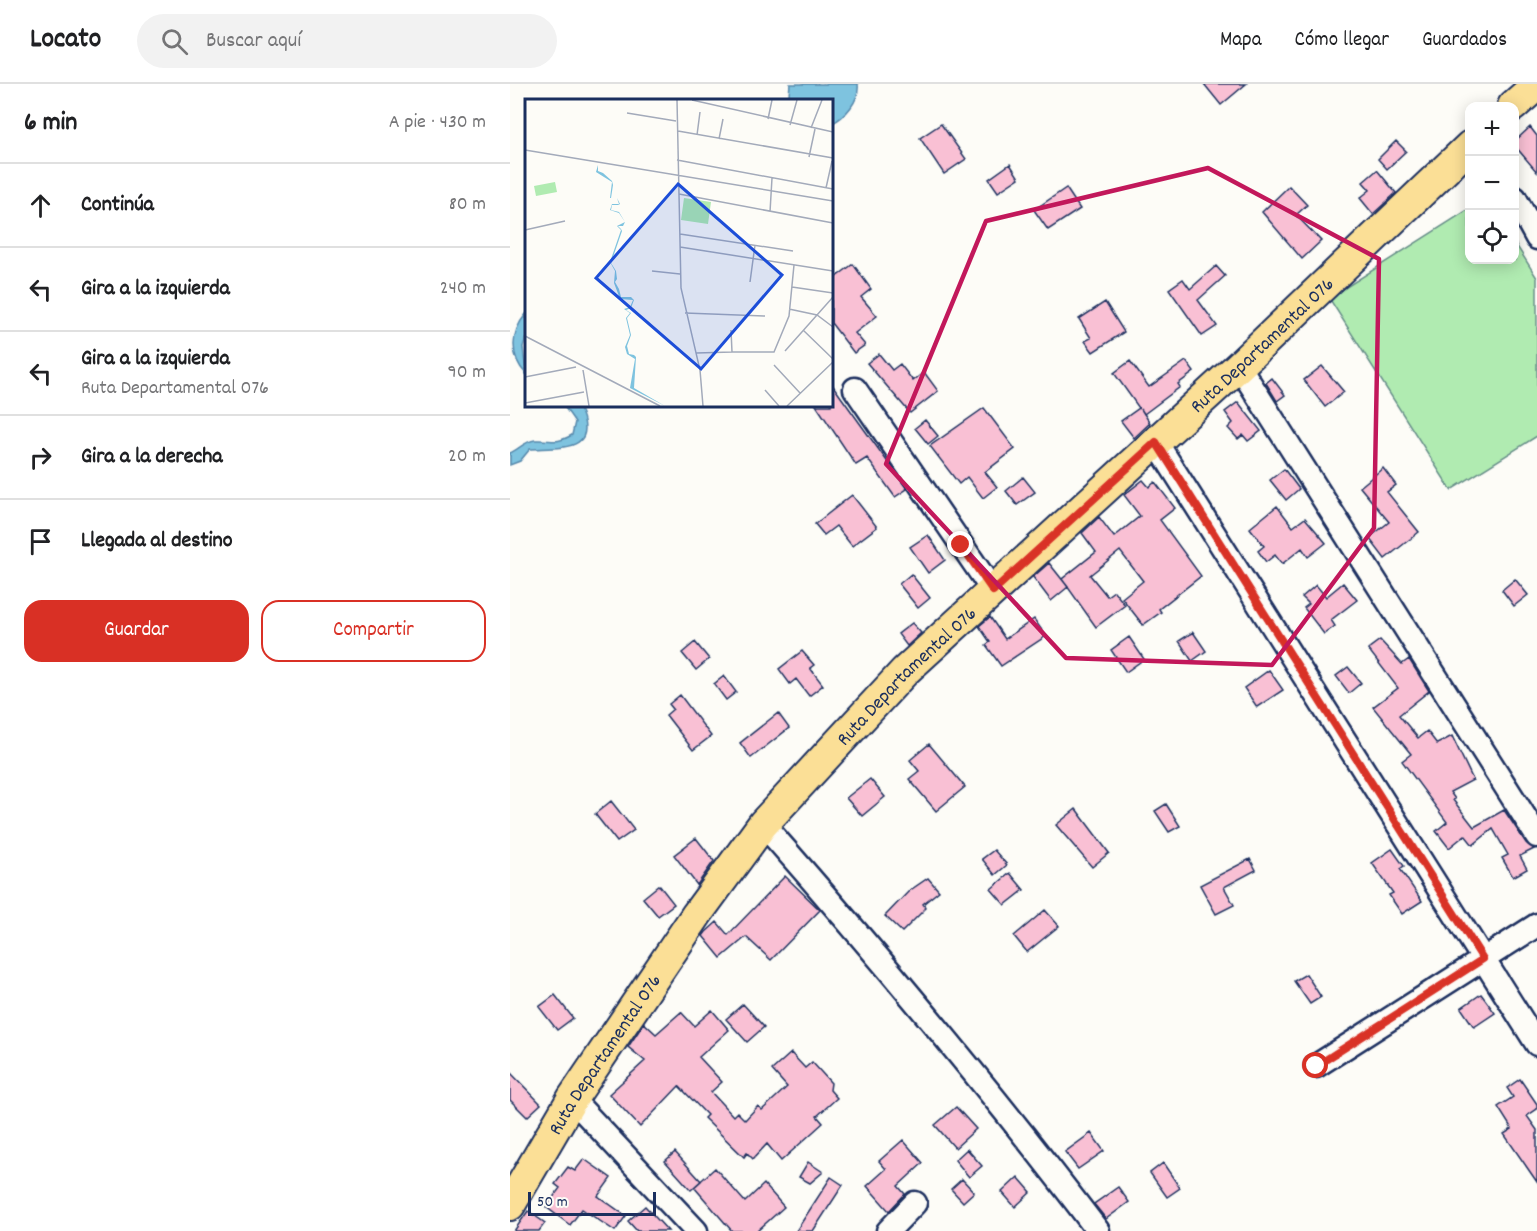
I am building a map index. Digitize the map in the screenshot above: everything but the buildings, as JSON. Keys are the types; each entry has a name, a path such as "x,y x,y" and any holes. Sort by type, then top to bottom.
{"main road":[{"path":"1518,102 1537,85"},
{"name":"Ruta Departamental 076","path":"510,1205 572,1100 697,914 763,824 905,671 1239,366 1465,151"}],"street":[{"path":"1519,205 1537,238"},
{"path":"1239,366 1537,836"},
{"path":"855,389 993,591"},
{"path":"1156,442 1537,1044"},
{"path":"763,824 862,937 1048,1164 1098,1231"},
{"path":"1316,1066 1537,925"},
{"path":"572,1100 696,1231"},
{"path":"888,1231 915,1203"}],"highlighted area":[{"path":"1208,168 1379,259 1374,528 1272,665 1066,658 886,464 986,221"}],"green space":[{"path":"1465,212 1465,264 1519,264 1519,249 1537,278 1537,436 1451,490 1329,298"}],"water":[{"path":"790,84 858,84 854,102 832,123 832,99 791,99 789,95"},
{"path":"525,315 523,347 525,373 517,360 514,345"},
{"path":"564,406 578,406 585,432 581,439 565,447 530,449 520,461 510,465 510,453 535,440 557,441 566,438 572,435 575,422"}],"route":[{"path":"961,545 993,591 1156,442 1483,959 1316,1066"}]}
